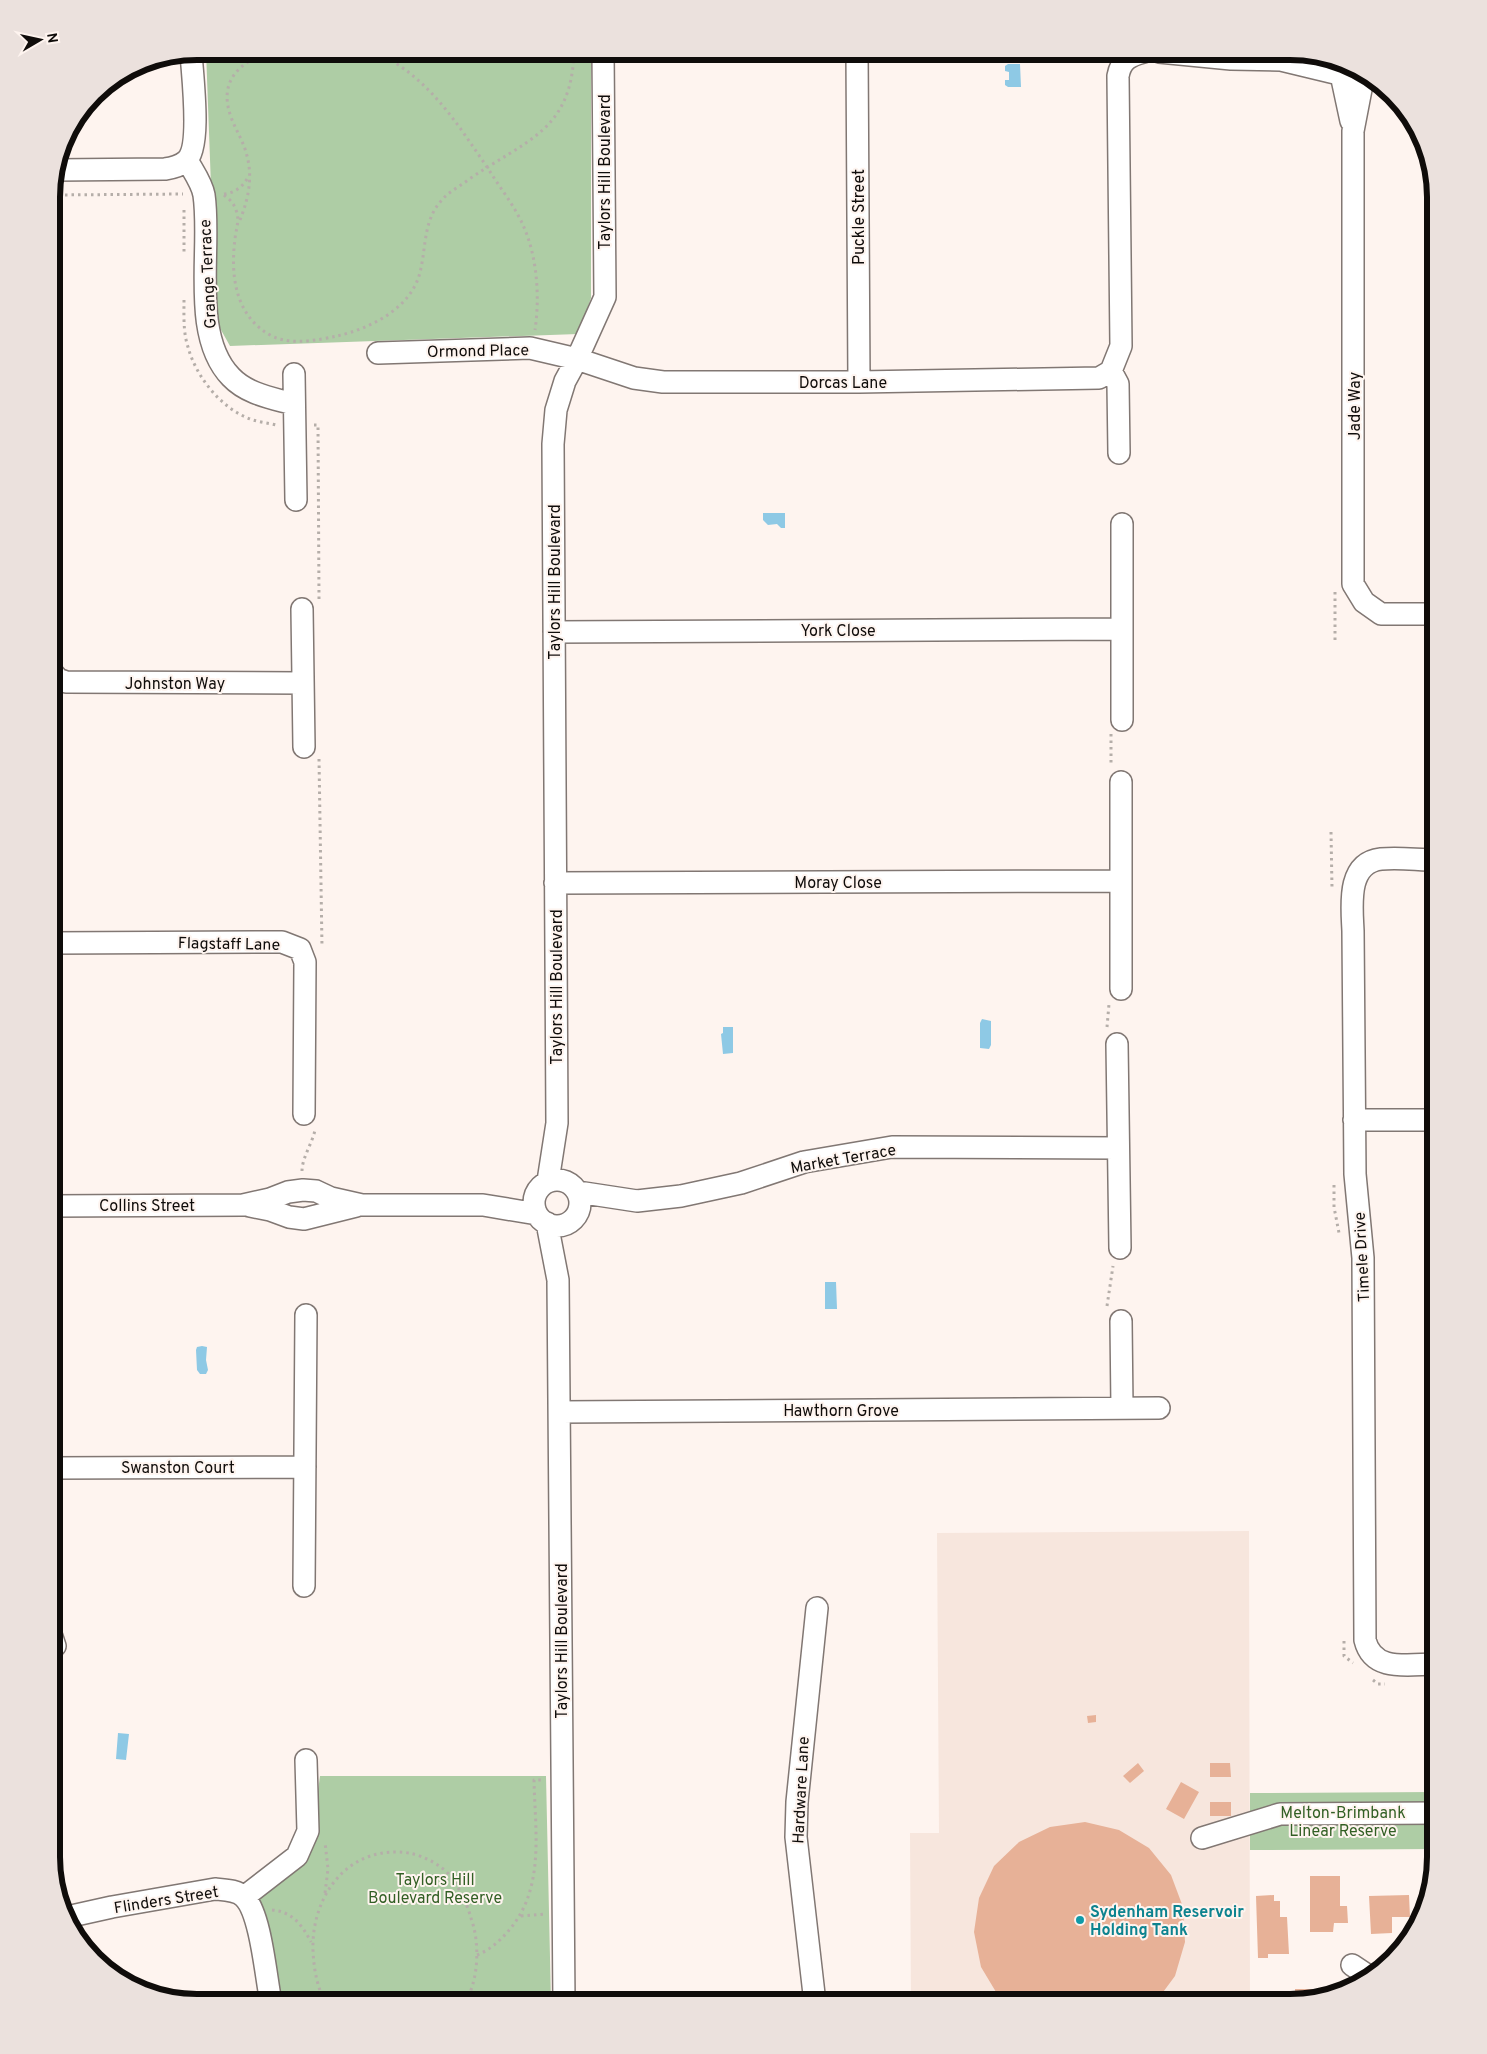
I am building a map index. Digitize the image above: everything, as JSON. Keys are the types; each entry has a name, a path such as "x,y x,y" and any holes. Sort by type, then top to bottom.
{"street":[{"path":"63,170 165,169 176,167 187,160 193,149 195,134 191,60"},
{"name":"Taylors Hill Boulevard","path":"564,1994 552,444 556,410 565,381 605,297 603,60"},
{"name":"Puckle Street","path":"857,60 859,382"},
{"path":"1119,60 1121,346 1111,371 1118,384 1119,453"},
{"path":"1231,60 1281,60 1336,71 1352,82 1360,79"},
{"name":"Jade Way","path":"1336,71 1353,131"},
{"name":"Jade Way","path":"1364,82 1353,131 1353,584 1364,602 1381,614 1427,614"},
{"name":"Grange Terrace","path":"187,160 204,194 207,321 212,347 231,377 256,394 294,404"},
{"name":"Ormond Place","path":"378,353 532,348 577,359"},
{"name":"Dorcas Lane","path":"577,359 634,378 663,382 859,382 1099,378 1111,371"},
{"path":"294,374 296,500"},
{"path":"1122,524 1122,720"},
{"path":"302,609 304,747"},
{"name":"York Close","path":"554,632 1121,629"},
{"name":"Johnston Way","path":"60,680 66,682 303,683"},
{"path":"1116,774 1121,881 1121,989"},
{"name":"Timele Drive","path":"1427,860 1378,859 1364,867 1354,881 1351,898 1354,931 1355,1174 1363,1258 1364,1640 1367,1651 1374,1659 1383,1663 1427,1664"},
{"name":"Moray Close","path":"555,883 1121,881"},
{"name":"Flagstaff Lane","path":"60,943 282,942 300,950 305,962 304,1114"},
{"path":"1117,1044 1120,1248"},
{"path":"1354,1120 1427,1120"},
{"name":"Market Terrace","path":"558,1202 632,1200 681,1196 741,1183 804,1162 892,1147 1118,1148"},
{"name":"Collins Street","path":"243,1205 270,1199 288,1192 303,1190 316,1191 331,1198 362,1205 483,1205 558,1202"},
{"name":"Collins Street","path":"60,1206 243,1205 304,1219 362,1205"},
{"path":"304,1586 306,1315"},
{"path":"1114,1315 1122,1408"},
{"name":"Hawthorn Grove","path":"560,1412 1159,1408"},
{"name":"Swanston Court","path":"60,1468 305,1467"},
{"name":"Hardware Lane","path":"813,1994 802,1896 796,1828 796,1802 817,1608"},
{"path":"269,1994 257,1923 248,1902 297,1856 308,1831 306,1760"},
{"path":"1202,1838 1280,1814 1427,1813"},
{"name":"Flinders Street","path":"73,1916 215,1889 231,1890 248,1902"},
{"path":"1352,1964 1364,1973"}],"path":[{"path":"237,228 246,204 249,176 248,157 229,109 227,100 228,85 238,68 250,60"},
{"path":"394,60 414,76 454,118 512,204 523,225 530,246 538,295 537,320 532,348"},
{"path":"249,176 238,189 230,194 223,194 232,201 238,219 233,265 242,307 252,322 264,332 277,338 294,341 323,339 347,334 375,323 393,312 406,298 421,270 424,238 435,207 443,198 486,167 526,143 546,127 559,112 571,84 573,60"},
{"path":"60,195 204,194"},
{"path":"1116,774 1111,720 1122,720"},
{"path":"1114,1315 1112,1248 1120,1248"},
{"path":"477,1955 487,1951 516,1922 521,1916 532,1889 536,1865 534,1780 562,1779"},
{"path":"321,1994 314,1971 313,1944 319,1911 325,1894 353,1863 369,1856 394,1851 419,1855 434,1863 450,1876 467,1904 474,1925 477,1955 474,1976 468,1994"},
{"path":"248,1902 284,1911 301,1923 313,1944"}],"shaded area":[{"path":"1249,1531 1250,1994 911,1994 910,1833 939,1833 937,1533"}],"green space":[{"path":"206,60 591,60 591,298 578,334 230,346 216,321"},
{"name":"Taylors Hill Boulevard Reserve","path":"320,1776 546,1776 551,1994 273,1994 259,1897 312,1836"},
{"name":"Melton-Brimbank Linear Reserve","path":"1427,1792 1427,1849 1250,1850 1250,1793"}],"water":[{"path":"1008,64 1020,64 1021,87 1008,87 1005,85 1005,80 1009,80 1009,72 1005,71 1005,66"},
{"path":"763,513 785,513 785,528 781,528 777,524 768,525 763,520"},
{"path":"982,1019 991,1021 991,1045 989,1049 980,1048 980,1023"},
{"path":"723,1027 733,1027 733,1053 723,1054 721,1034 723,1033"},
{"path":"825,1282 836,1282 837,1309 825,1309"},
{"path":"197,1347 207,1347 206,1360 208,1370 206,1374 200,1374 197,1370 196,1350"},
{"path":"118,1733 129,1734 126,1760 116,1759"}],"building":[{"path":"1096,1715 1096,1722 1088,1723 1087,1716"},
{"path":"1138,1763 1144,1771 1130,1783 1123,1776"},
{"path":"1210,1763 1230,1763 1231,1777 1210,1777"},
{"path":"1181,1782 1199,1792 1184,1819 1166,1809"},
{"path":"1210,1802 1231,1802 1231,1816 1210,1816"},
{"name":"Sydenham Reservoir Holding Tank","path":"1085,1822 1119,1830 1149,1848 1171,1875 1183,1907 1185,1942 1175,1976 1162,1994 997,1994 981,1967 974,1932 979,1898 994,1866 1019,1842 1050,1827"},
{"path":"1310,1876 1340,1876 1340,1906 1347,1906 1348,1923 1334,1923 1333,1932 1310,1932"},
{"path":"1274,1895 1274,1901 1280,1901 1280,1917 1287,1917 1289,1954 1268,1954 1268,1958 1258,1958 1256,1896"},
{"path":"1409,1895 1410,1917 1392,1917 1392,1933 1371,1934 1369,1896"},
{"path":"1295,1989 1326,1989 1308,1993 1295,1994"}],"place":[{"name":"Sydenham Reservoir Holding Tank","path":"1080,1920"}]}
